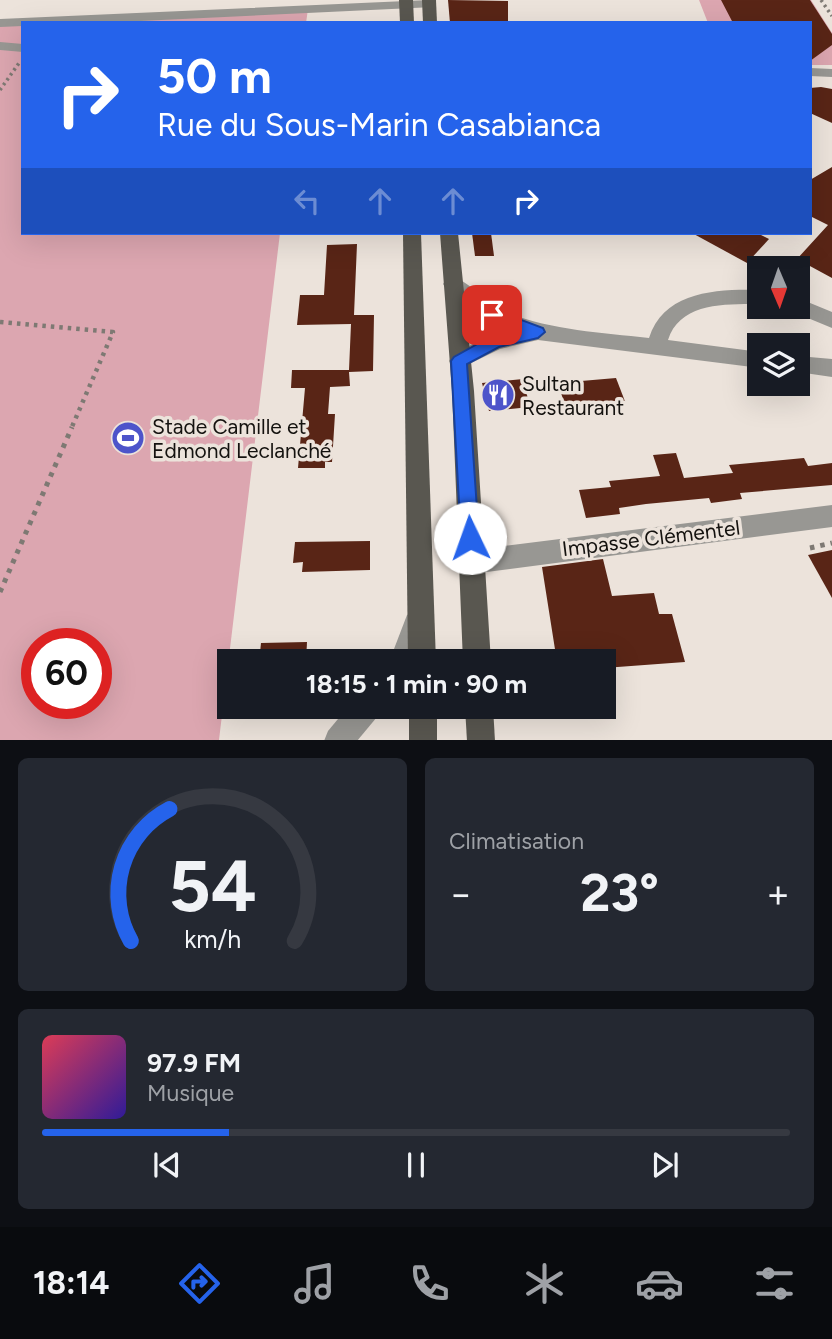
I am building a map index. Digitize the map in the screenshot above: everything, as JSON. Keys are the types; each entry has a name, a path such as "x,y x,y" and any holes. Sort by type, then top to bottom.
{"main road":[{"path":"406,2 407,21"},
{"path":"429,2 430,21"},
{"path":"411,235 422,649"},
{"path":"449,235 476,649"},
{"path":"423,719 424,740"},
{"path":"480,719 481,740"}],"street":[{"path":"94,21 152,9 429,2"},
{"path":"0,23 21,23"},
{"path":"0,46 21,55"},
{"path":"812,72 832,74"},
{"path":"453,284 473,303 492,315 538,332 747,358"},
{"path":"656,347 666,321 680,310 718,297 747,297"},
{"path":"810,311 832,320"},
{"path":"459,361 495,342 538,332"},
{"path":"810,365 832,368"},
{"name":"Impasse Clémentel","path":"471,562 832,516"},
{"path":"409,649 420,608"},
{"path":"338,740 356,719"}],"path":[{"path":"821,0 832,16"},
{"path":"0,90 21,55"},
{"path":"0,322 113,332 0,592"},
{"path":"810,548 832,543"}],"shaded area":[{"path":"699,0 811,0 832,33 832,65 812,65 812,21 707,21"},
{"name":"Stade Camille et Edmond Leclanché","path":"308,9 306,21 44,21"},
{"name":"Stade Camille et Edmond Leclanché","path":"21,22 21,235 280,235 230,649 217,649 217,719 222,719 219,740 0,740 0,23"}],"building":[{"path":"448,0 508,1 508,21 450,21"},
{"path":"721,0 810,0 832,34 832,45 812,60 812,21 732,21"},
{"path":"812,88 832,89 832,123 812,114"},
{"path":"832,167 832,278 810,266 810,256 800,256 828,225 812,217 812,179"},
{"path":"472,235 491,235 494,256 475,256"},
{"path":"696,235 761,235 769,239 753,256 747,256 747,263"},
{"path":"357,244 354,315 374,315 373,371 349,372 350,386 330,387 328,414 335,414 332,462 325,462 325,468 298,468 305,388 291,388 292,370 349,370 351,324 297,325 300,295 324,295 327,245"},
{"path":"616,378 626,404 566,409 558,383"},
{"path":"523,379 530,407 489,411 482,383"},
{"path":"676,453 684,478 733,473 729,465 804,458 808,466 832,463 832,485 740,493 742,499 711,503 709,498 646,504 619,508 620,514 586,518 579,490 611,487 609,481 660,476 653,455"},
{"path":"370,541 370,570 302,572 303,562 293,563 295,542"},
{"path":"832,550 832,598 808,555"},
{"path":"603,559 612,596 654,593 659,614 672,614 685,662 616,667 616,649 555,649 542,567"},
{"path":"307,642 307,649 260,649 261,643"}],"place":[{"name":"Sultan Restaurant","path":"498,395"},
{"name":"Stade Camille et Edmond Leclanché","path":"128,438"}],"route":[{"path":"470,538 463,391 459,361 495,342 538,332 492,315"}]}
